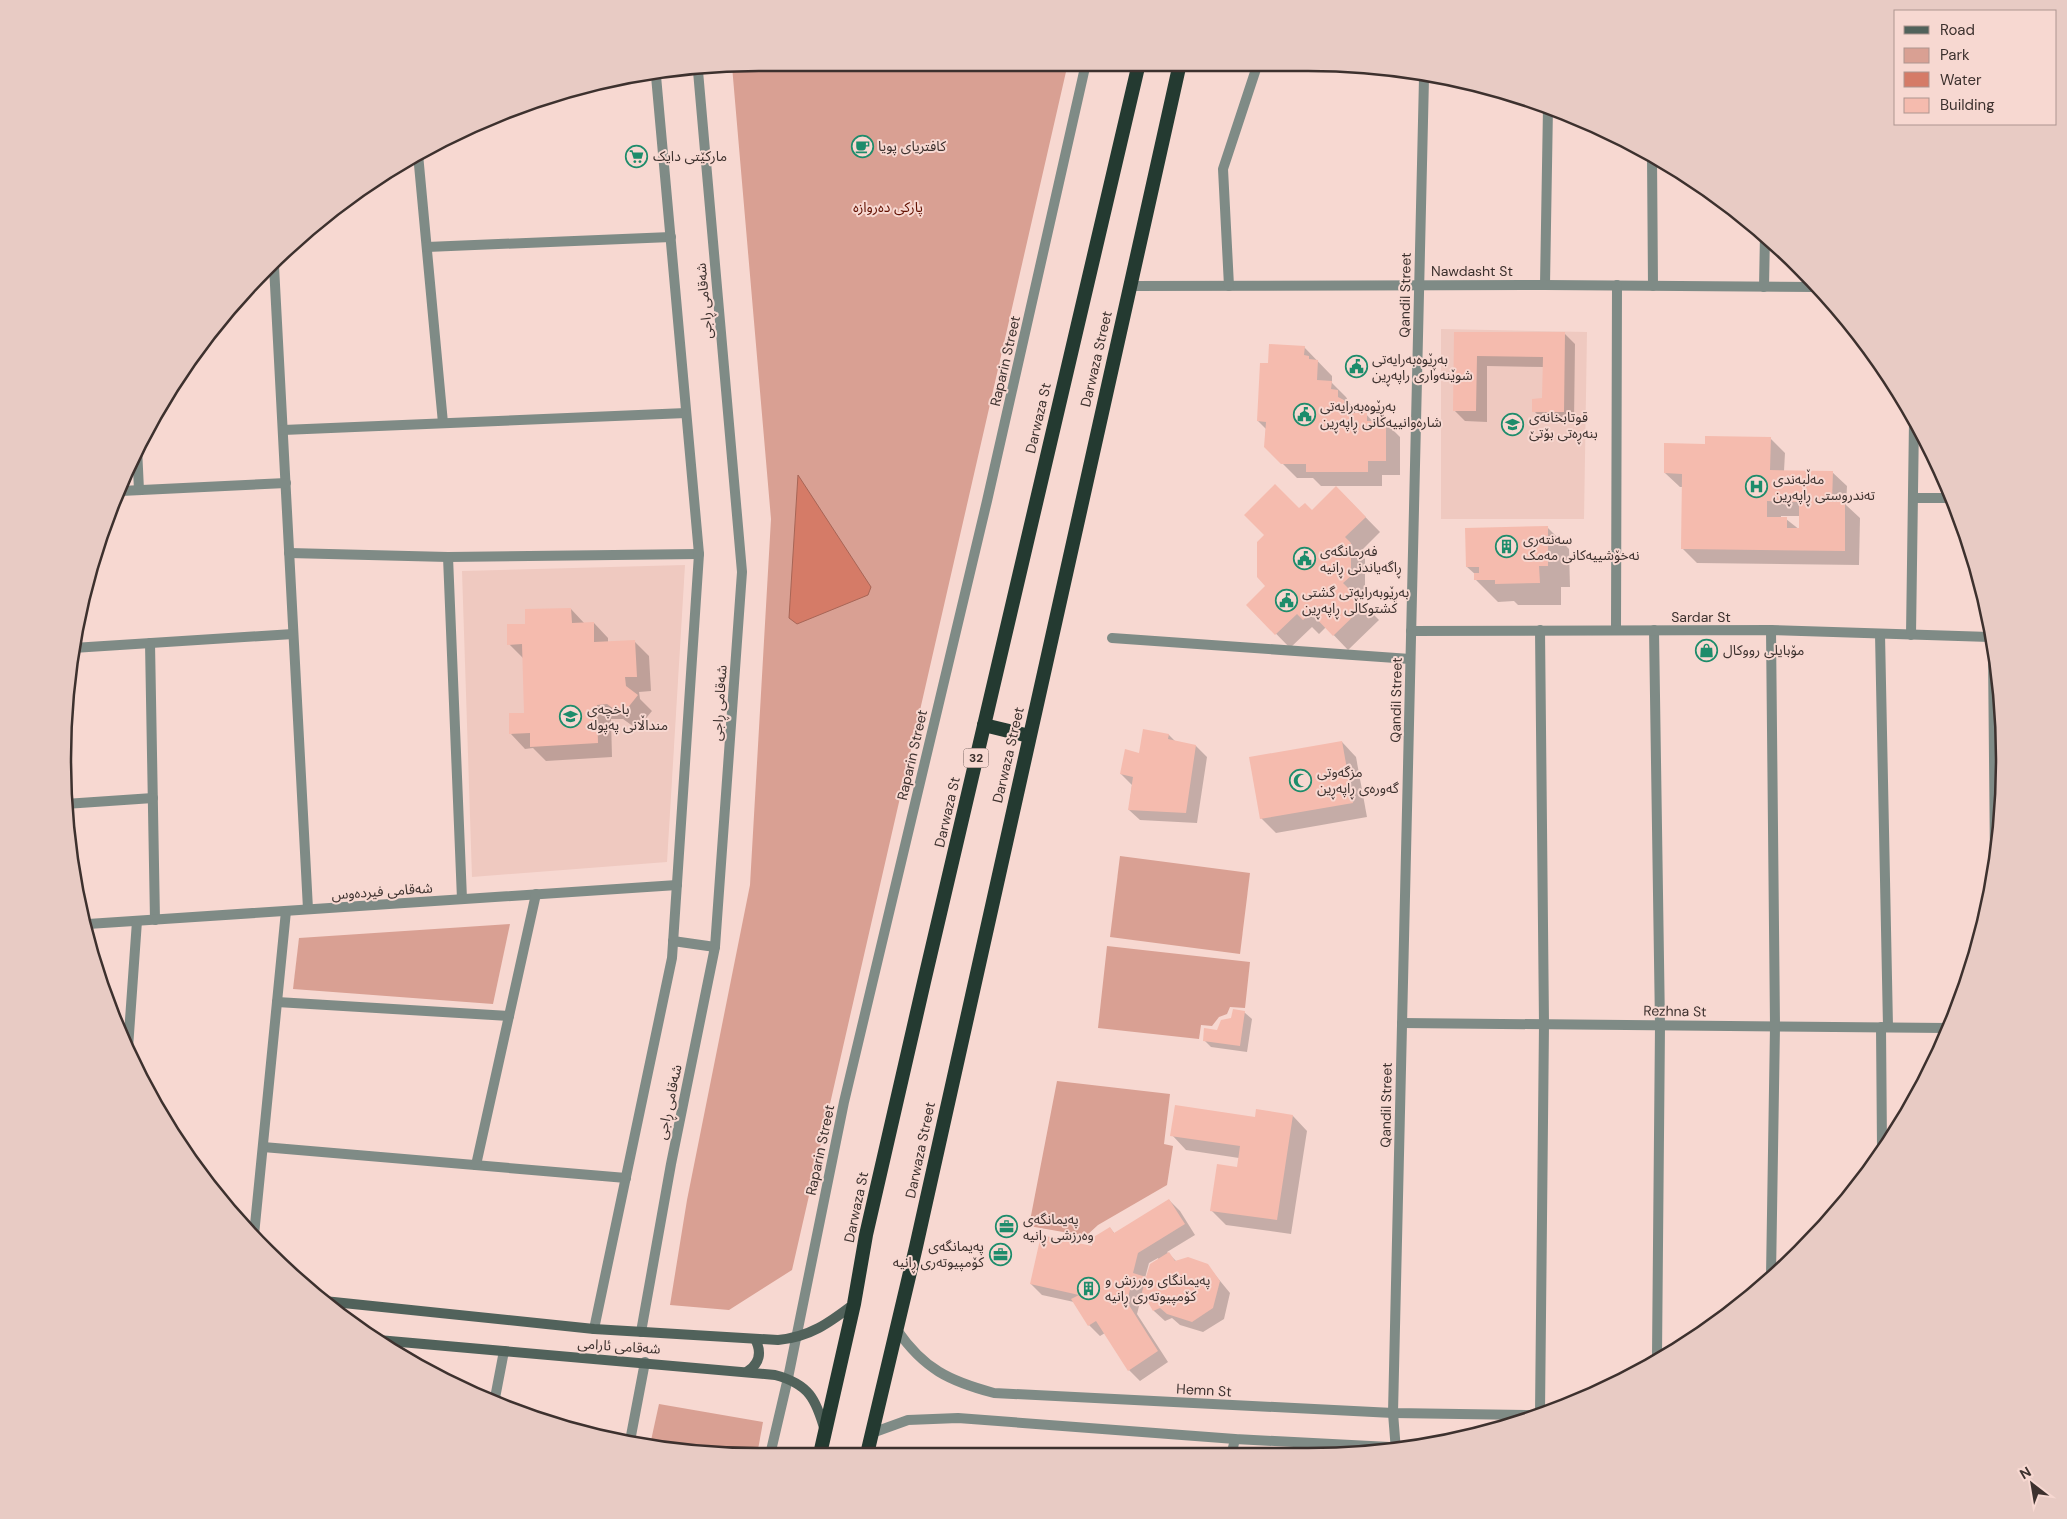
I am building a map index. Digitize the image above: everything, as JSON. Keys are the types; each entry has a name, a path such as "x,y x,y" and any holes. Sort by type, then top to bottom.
{"highway":[{"name":"Darwaza St","path":"821,1448 854,1304 866,1235 1137,71"},
{"name":"Darwaza Street","path":"869,1448 897,1330 1128,286 1178,71"},
{"path":"984,725 1029,736"}],"main road":[{"path":"337,1302 594,1329 755,1339 795,1338 818,1330 854,1304"},
{"path":"748,1371 757,1363 759,1357 758,1344 755,1339"},
{"name":"شەقامی ئارامی","path":"392,1341 748,1371 788,1378 800,1385 814,1399 825,1432"}],"street":[{"name":"Raparin Street","path":"772,1448 788,1378 844,1102 987,500 1084,71"},
{"path":"1229,286 1222,169 1255,71"},
{"name":"شەقامی ڕاجی","path":"641,1332 671,1164 715,947 742,572 698,74"},
{"name":"شەقامی ڕاجی","path":"594,1329 672,958 699,554 656,79"},
{"name":"Qandil Street","path":"1395,1442 1393,1413 1424,81"},
{"path":"1545,285 1548,115"},
{"path":"419,161 443,423"},
{"path":"1652,163 1653,286"},
{"path":"426,247 671,237"},
{"path":"1764,287 1765,246"},
{"path":"274,272 308,909"},
{"name":"Nawdasht St","path":"1128,286 1545,285 1807,287"},
{"path":"1616,630 1617,286"},
{"path":"283,430 686,413"},
{"path":"1911,635 1914,434"},
{"path":"138,465 139,490"},
{"path":"126,491 286,483"},
{"path":"1914,498 1944,498"},
{"path":"289,553 448,557 699,554"},
{"path":"448,557 462,899"},
{"path":"1540,630 1544,1024 1540,1407"},
{"path":"1654,630 1660,1025 1657,1353"},
{"path":"1771,630 1775,1026 1771,1267"},
{"name":"Sardar St","path":"1411,631 1771,630 1985,637"},
{"path":"80,648 293,634"},
{"path":"1880,634 1885,1027 1882,1138"},
{"path":"1112,638 1410,659"},
{"path":"150,643 155,920"},
{"path":"1994,712 1995,785"},
{"path":"73,804 153,798"},
{"name":"شەقامی فیردەوس","path":"91,924 677,885"},
{"path":"476,1165 536,894"},
{"path":"255,1227 286,912"},
{"path":"129,1034 137,921"},
{"path":"673,941 715,947"},
{"path":"277,1002 509,1016"},
{"name":"Rezhna St","path":"1402,1023 1941,1028"},
{"path":"263,1146 626,1178"},
{"name":"Hemn St","path":"897,1330 912,1352 934,1368 972,1387 994,1393 1393,1413 1516,1415"},
{"path":"495,1394 504,1351"},
{"path":"631,1436 645,1362"},
{"path":"872,1433 908,1420 958,1418 1350,1446"},
{"path":"1233,1448 1235,1439"}],"shaded area":[{"name":"قوتابخانەی بنەڕەتی بۆتێ","path":"1441,329 1587,332 1584,519 1441,519"},
{"name":"باخچەی منداڵانی پەپولە","path":"685,565 667,862 472,877 462,571"}],"green space":[{"name":"پارکی دەروازە","path":"1066,71 792,1270 729,1310 670,1305 687,1200 750,885 771,519 733,72"},
{"path":"1120,856 1250,873 1240,954 1110,937"},
{"path":"510,924 493,1004 293,989 299,938"},
{"path":"1107,946 1250,962 1245,1008 1230,1007 1227,1014 1219,1017 1212,1026 1201,1025 1199,1039 1098,1028"},
{"path":"1057,1081 1170,1094 1164,1144 1173,1146 1167,1185 1098,1225 1086,1236 1029,1226"},
{"path":"659,1404 763,1422 758,1448 714,1446 651,1439"}],"water":[{"path":"798,475 871,587 868,595 797,624 789,618"}],"building":[{"path":"1454,332 1565,332 1564,412 1532,412 1532,399 1542,398 1543,357 1477,356 1476,411 1453,411"},
{"path":"1269,344 1305,346 1304,355 1309,356 1309,359 1318,360 1317,380 1332,381 1331,389 1338,390 1338,397 1344,400 1344,413 1367,413 1367,421 1386,421 1386,461 1368,461 1368,472 1306,472 1306,464 1281,464 1264,447 1266,422 1257,421 1260,363 1268,363"},
{"name":"مەڵبەندی تەندروستی ڕاپەڕین","path":"1705,436 1771,437 1770,470 1833,471 1832,502 1845,502 1845,551 1681,549 1682,474 1664,473 1664,443 1705,444","holes":["1767,501 1799,502 1799,528 1787,528 1787,517 1767,517"]},
{"name":"فەرمانگەی ڕاگەیاندنی ڕانیە","path":"1275,484 1299,508 1305,503 1312,510 1336,486 1366,517 1345,537 1351,543 1351,576 1343,583 1365,605 1333,636 1311,613 1303,620 1297,614 1275,635 1246,605 1265,586 1257,577 1257,542 1264,535 1244,515"},
{"name":"سەنتەری نەخۆشییەکانی مەمک","path":"1548,526 1548,566 1539,566 1540,583 1495,584 1495,580 1474,580 1474,573 1479,573 1479,567 1466,567 1465,528"},
{"path":"571,608 572,623 594,622 594,642 635,640 637,677 625,677 626,686 638,695 622,715 607,704 597,705 598,743 530,747 530,733 509,734 509,713 524,713 522,644 507,645 507,624 525,624 525,609"},
{"path":"1143,729 1169,734 1168,739 1196,745 1186,813 1128,810 1133,777 1120,774 1125,749 1139,753"},
{"name":"مزگەوتی گەورەی ڕاپەڕین","path":"1342,741 1353,803 1260,819 1249,757"},
{"path":"1233,1009 1245,1011 1240,1046 1203,1041 1204,1028 1217,1030 1221,1020 1231,1018"},
{"path":"1175,1105 1255,1117 1256,1109 1293,1115 1277,1220 1210,1211 1217,1164 1237,1167 1240,1146 1170,1136"},
{"name":"پەیمانگای وەرزش و کۆمپیوتەری ڕانیە","path":"1169,1199 1185,1224 1138,1253 1133,1273 1146,1277 1150,1264 1169,1252 1175,1261 1188,1257 1208,1264 1220,1281 1213,1308 1192,1322 1167,1314 1160,1308 1153,1311 1142,1292 1144,1285 1132,1281 1127,1302 1158,1351 1128,1371 1096,1321 1088,1326 1071,1299 1079,1295 1030,1284 1041,1235 1092,1246 1092,1238 1110,1227 1114,1233"}],"place":[{"name":"کافتریای پویا","path":"862,146"},
{"name":"مارکێتی دایک","path":"637,156"},
{"name":"بەڕێوەبەرایەتی شوێنەواری راپەڕین","path":"1356,367"},
{"name":"بەڕێوەبەرایەتی شارەوانییەکانی ڕاپەڕین","path":"1304,414"},
{"name":"قوتابخانەی بنەڕەتی بۆتێ","path":"1513,425"},
{"name":"مەڵبەندی تەندروستی ڕاپەڕین","path":"1757,487"},
{"name":"سەنتەری نەخۆشییەکانی مەمک","path":"1507,547"},
{"name":"فەرمانگەی ڕاگەیاندنی ڕانیە","path":"1304,559"},
{"name":"بەڕێوبەرایەتی گشتی کشتوکاڵی ڕاپەڕین","path":"1286,600"},
{"name":"مۆبایلی رووکال","path":"1707,650"},
{"name":"باخچەی منداڵانی پەپولە","path":"571,717"},
{"name":"مزگەوتی گەورەی ڕاپەڕین","path":"1301,780"},
{"name":"پەیمانگەی وەرزشی ڕانیە","path":"1007,1227"},
{"name":"پەیمانگەی کۆمپیوتەری ڕانیە","path":"1000,1254"},
{"name":"پەیمانگای وەرزش و کۆمپیوتەری ڕانیە","path":"1089,1288"}]}
